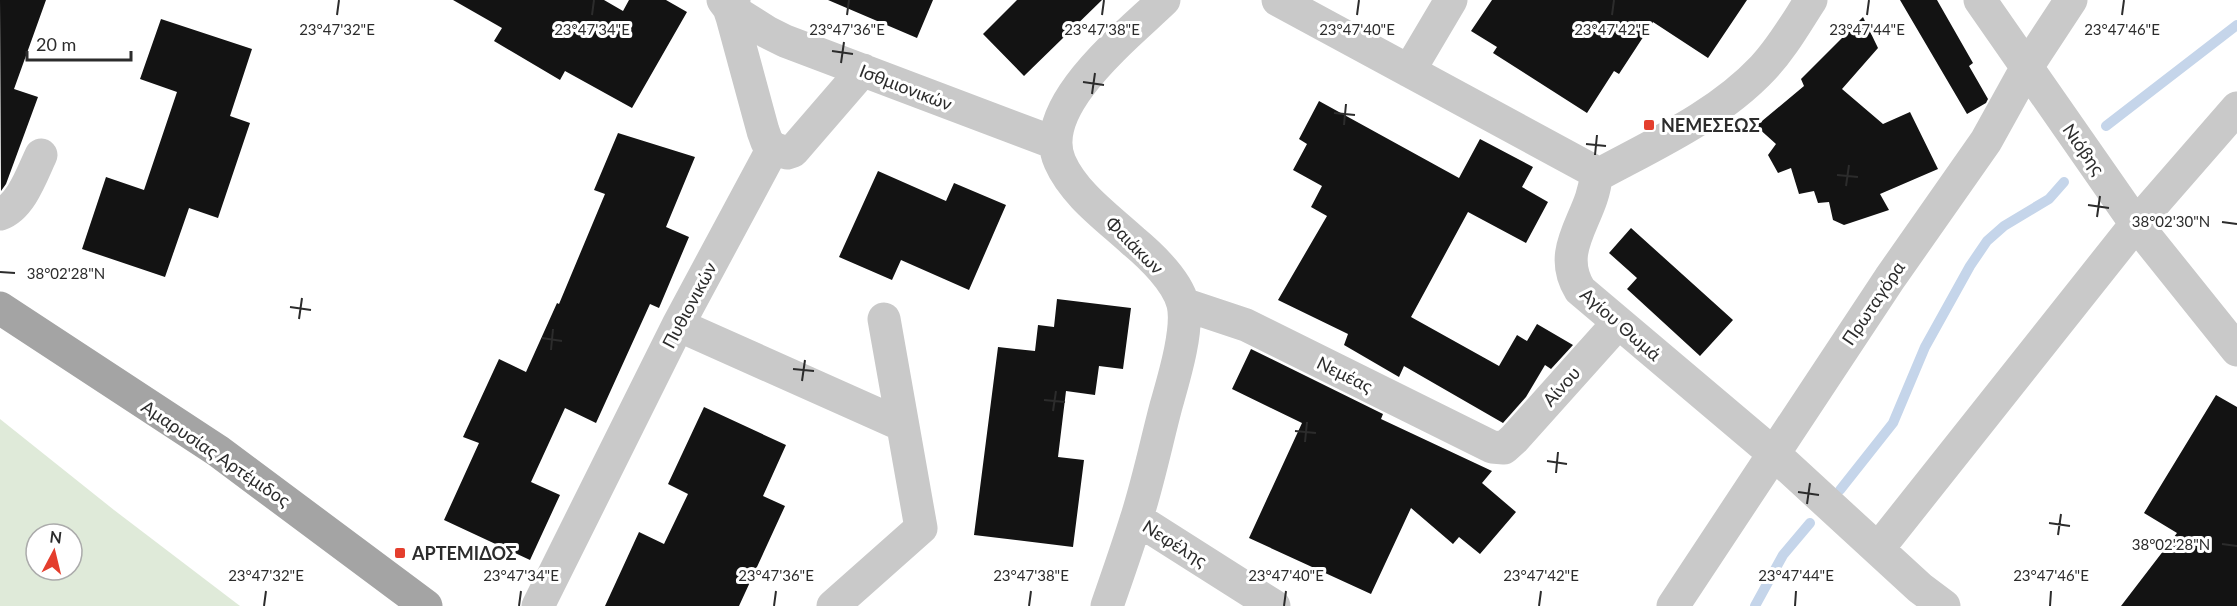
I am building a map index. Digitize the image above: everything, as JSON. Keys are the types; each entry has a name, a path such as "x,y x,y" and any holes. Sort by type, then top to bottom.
{"main road":[{"name":"Αμαρυσίας Αρτέμιδος","path":"0,308 218,451 426,606"}],"street":[{"path":"1054,143 1058,122 1078,87 1109,53 1164,0"},
{"path":"1278,0 1581,163 1596,176 1698,121 1754,77 1772,57 1811,0"},
{"path":"1409,71 1451,0"},
{"name":"Νιόβης","path":"1980,0 2136,224 2237,350"},
{"name":"Πρωταγόρα","path":"1673,606 1890,278 1986,141 2027,66 2071,0"},
{"path":"728,3 763,131 767,142 773,148 787,153 793,151 863,70"},
{"name":"Ισθμιονικών","path":"728,3 767,32 785,41 1054,143"},
{"path":"1878,549 2136,224 2237,108"},
{"name":"Φαιάκων","path":"1054,143 1059,161 1067,174 1090,202 1152,258 1174,287 1183,304"},
{"name":"Πυθιονικών","path":"538,606 678,325 773,148"},
{"path":"0,214 7,212 19,198 41,155"},
{"name":"Αγίου Θωμά","path":"1596,176 1593,196 1570,254 1574,280 1580,290 1774,454 1878,549 1922,600"},
{"path":"1107,606 1137,519 1179,359 1183,332 1183,304"},
{"name":"Νεμέας","path":"1183,304 1246,325 1492,447 1504,448"},
{"path":"832,606 921,528 884,319"},
{"name":"Αίνου","path":"1504,448 1618,323"},
{"path":"678,325 902,425"},
{"name":"Νεφέλης","path":"1137,519 1274,606"}],"green space":[{"path":"0,419 114,510 240,606 0,606"}],"building":[{"path":"0,0 46,0 14,89 38,97 6,184 1,191"},
{"path":"453,0 604,0 623,11 629,0 666,0 687,12 632,108 565,71 560,80 494,41 502,28"},
{"path":"828,0 933,0 917,38"},
{"path":"1017,0 1102,0 1024,76 983,34"},
{"path":"1492,0 1747,0 1708,58 1653,22 1619,74 1614,71 1587,113 1493,53 1497,47 1471,31"},
{"path":"1900,0 1937,0 1973,63 1969,66 1988,99 1986,103 1967,114"},
{"path":"1863,17 1878,48 1842,89 1883,124 1910,112 1938,169 1880,194 1889,210 1844,225 1833,220 1829,202 1818,203 1814,191 1799,194 1791,168 1778,173 1768,155 1776,144 1756,126 1804,86 1801,79"},
{"path":"161,19 252,49 230,116 250,123 218,218 189,208 165,277 82,249 106,177 144,190 177,92 140,79"},
{"path":"1319,101 1459,178 1480,139 1533,167 1522,187 1548,202 1526,243 1468,212 1411,317 1499,366 1517,335 1527,341 1537,324 1573,345 1551,369 1545,365 1526,397 1503,423 1404,366 1399,377 1344,345 1348,334 1278,300 1327,216 1311,207 1322,186 1293,170 1307,144 1299,139"},
{"path":"618,133 695,157 666,227 689,237 659,308 650,304 596,423 565,408 531,482 560,495 530,560 444,520 479,443 463,437 499,359 526,372 557,303 559,304 605,194 594,190"},
{"path":"878,171 946,201 954,183 1006,205 969,290 901,260 892,280 839,257"},
{"path":"1631,228 1733,320 1700,356 1627,289 1637,278 1609,253"},
{"path":"1057,299 1131,308 1123,369 1099,366 1095,395 1066,391 1058,457 1084,460 1073,547 974,535 998,347 1035,351 1038,325 1054,327"},
{"path":"1251,349 1383,414 1381,419 1492,471 1482,483 1516,512 1480,554 1459,537 1453,544 1411,508 1371,594 1249,538 1302,423 1232,389"},
{"path":"2216,395 2237,407 2237,606 2121,606 2177,533 2144,513"},
{"path":"704,407 786,445 763,496 785,506 739,606 605,606 639,532 664,544 688,494 668,484"}],"waterway":[{"path":"2106,126 2237,25"},
{"path":"1840,490 1893,423 1925,347 1970,266 1987,241 2004,226 2049,199 2064,182"},
{"path":"1755,606 1783,555 1810,523"}],"place":[{"name":"ΝΕΜΕΣΕΩΣ","path":"1649,125"},
{"name":"ΑΡΤΕΜΙΔΟΣ","path":"400,553"}]}
